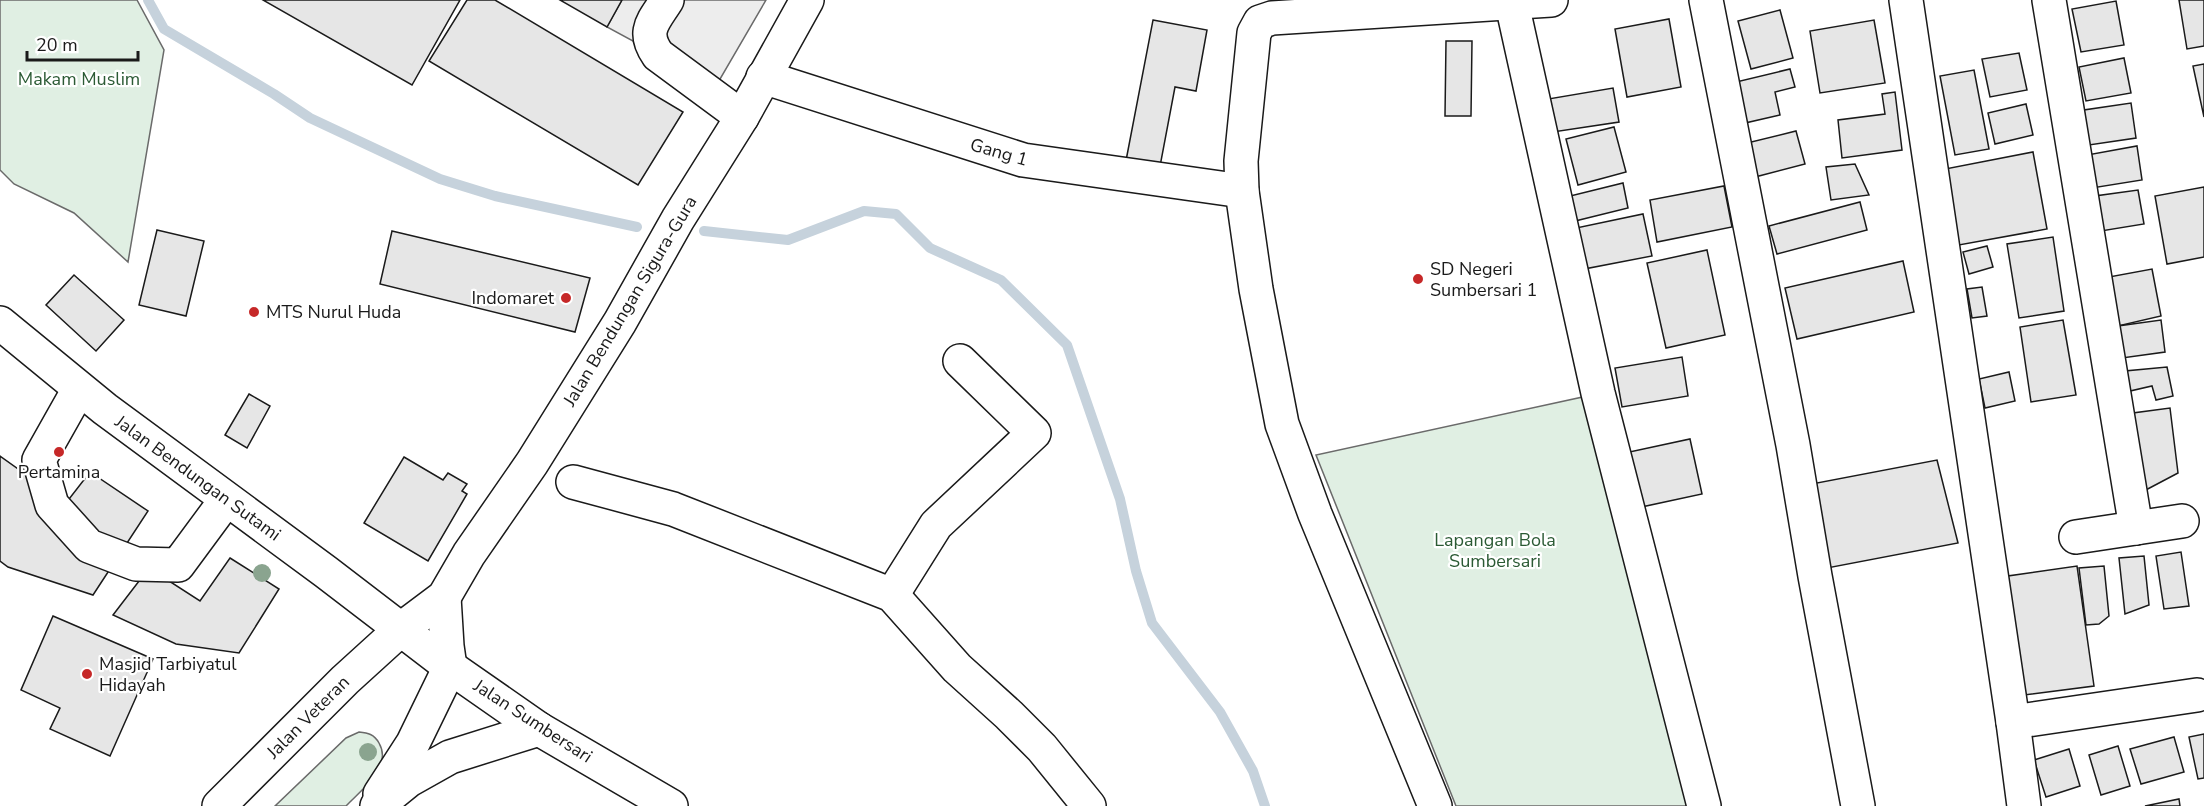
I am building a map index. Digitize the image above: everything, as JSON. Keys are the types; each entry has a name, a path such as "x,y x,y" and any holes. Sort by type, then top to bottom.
{"street":[{"path":"667,0 649,31 654,50 702,90 742,117"},
{"name":"Jalan Bendungan Sigura-Gura","path":"444,597 469,554 532,463 620,322 678,219 742,117 807,0"},
{"path":"1435,806 1315,514 1282,424 1256,289 1242,191 1240,161 1254,33 1260,22 1272,18 1373,6 1512,4 1551,0"},
{"path":"1706,0 1793,445 1858,806"},
{"path":"1906,0 2024,806"},
{"path":"2049,0 2136,528"},
{"path":"1512,4 1598,393 1704,806"},
{"name":"Gang 1","path":"763,77 1023,160 1242,191"},
{"name":"Jalan Bendungan Sutami","path":"0,322 79,389 326,572 400,630"},
{"path":"892,595 936,525 1034,433 960,361"},
{"path":"79,389 39,460 52,505 89,546 136,564 178,565 226,500"},
{"path":"573,482 673,508 892,595 957,668 1042,748 1089,806"},
{"path":"2076,537 2182,521"},
{"path":"372,806 413,743 450,667 444,597"},
{"name":"Jalan Veteran","path":"219,806 345,680 400,630 444,597"},
{"name":"Jalan Sumbersari","path":"400,630 539,729 671,806"},
{"path":"2013,722 2197,695"},
{"path":"377,806 409,780 450,758 539,729"}],"green space":[{"name":"Makam Muslim","path":"0,0 137,0 164,50 128,262 74,213 14,184 0,170"},
{"name":"Lapangan Bola Sumbersari","path":"1592,395 1688,794 1686,806 1456,806 1316,455"},
{"path":"359,732 371,734 377,740 382,752 382,761 367,785 346,806 275,806 346,738"}],"shaded area":[{"path":"622,0 766,0 716,86 607,27"}],"building":[{"path":"263,0 460,0 412,85"},
{"path":"467,0 495,0 683,112 638,185 429,61"},
{"path":"560,0 622,0 607,27"},
{"path":"2179,0 2204,0 2204,46 2187,49"},
{"path":"2116,1 2124,45 2081,52 2072,9"},
{"path":"1780,10 1793,58 1751,69 1738,21"},
{"path":"1669,19 1681,87 1627,97 1615,29"},
{"path":"1153,20 1207,30 1196,91 1175,87 1158,177 1124,171"},
{"path":"1874,20 1885,83 1820,93 1810,31"},
{"path":"1446,41 1472,41 1471,116 1445,116"},
{"path":"2019,53 2027,90 1990,97 1982,59"},
{"path":"2124,58 2131,93 2086,101 2079,67"},
{"path":"2204,64 2204,117 2193,66"},
{"path":"1790,69 1795,87 1775,92 1780,115 1745,123 1736,82"},
{"path":"1974,70 1989,149 1955,155 1940,76"},
{"path":"1613,88 1619,122 1553,132 1548,99"},
{"path":"1895,92 1902,150 1842,158 1838,120 1885,114 1882,94"},
{"path":"2131,103 2136,138 2089,145 2084,110"},
{"path":"2026,104 2033,135 1995,144 1988,113"},
{"path":"1614,127 1626,172 1578,185 1566,139"},
{"path":"1796,131 1805,164 1755,177 1747,143"},
{"path":"2137,146 2142,180 2092,188 2087,155"},
{"path":"2033,152 2047,229 1959,245 1945,169"},
{"path":"1855,164 1869,195 1831,200 1826,167"},
{"path":"1623,183 1628,208 1567,223 1562,198"},
{"path":"1724,186 1732,227 1657,242 1650,200"},
{"path":"2204,187 2204,257 2167,264 2155,196"},
{"path":"2138,190 2144,224 2101,231 2095,196"},
{"path":"1860,202 1867,230 1777,254 1769,226"},
{"path":"1643,214 1652,256 1584,269 1576,228"},
{"path":"157,230 204,241 186,316 139,305"},
{"path":"392,231 590,278 575,332 380,284"},
{"path":"2053,237 2064,311 2019,318 2007,244"},
{"path":"1987,246 1993,267 1969,274 1963,252"},
{"path":"1707,250 1725,335 1666,348 1647,263"},
{"path":"1903,261 1914,312 1797,339 1785,288"},
{"path":"2152,269 2161,316 2118,326 2098,279"},
{"path":"74,275 124,320 96,351 46,305"},
{"path":"1982,287 1987,316 1972,318 1967,289"},
{"path":"2063,320 2076,395 2031,402 2020,327"},
{"path":"2161,320 2165,352 2122,358 2118,326"},
{"path":"1682,357 1688,396 1622,407 1615,368"},
{"path":"2167,367 2173,396 2156,400 2152,386 2130,391 2125,371"},
{"path":"2009,372 2015,401 1985,408 1979,379"},
{"path":"249,394 270,406 247,448 225,435"},
{"path":"2170,408 2178,473 2142,492 2133,413"},
{"path":"1690,439 1702,494 1632,509 1620,454"},
{"path":"0,456 66,503 90,472 148,511 93,595 8,567 0,561"},
{"path":"404,457 443,480 448,473 467,484 462,491 467,494 428,561 364,523"},
{"path":"1937,460 1958,543 1822,569 1801,486"},
{"path":"2181,552 2189,606 2164,609 2156,556"},
{"path":"2144,556 2149,605 2125,614 2119,558"},
{"path":"230,558 279,589 239,653 176,644 113,615 149,568 200,601"},
{"path":"2077,566 2094,686 2024,695 2008,576"},
{"path":"2104,566 2109,616 2099,624 2086,625 2079,568"},
{"name":"Masjid Tarbiyatul Hidayah","path":"53,616 153,659 110,756 50,729 60,708 21,690"},
{"path":"2204,734 2204,778 2198,779 2189,737"},
{"path":"2174,737 2184,772 2141,784 2130,749"},
{"path":"2118,746 2130,786 2101,795 2089,755"},
{"path":"2069,749 2080,786 2046,797 2034,760"},
{"path":"2179,799 2180,806 2145,806"}],"waterway":[{"path":"148,0 164,29 310,118 440,179 495,196 637,227"},
{"path":"704,231 788,240 864,211 896,214 930,248 1001,280 1067,345 1120,499 1136,571 1152,623 1220,712 1253,771 1265,806"}],"place":[{"name":"SD Negeri Sumbersari 1","path":"1418,279"},
{"name":"Indomaret","path":"566,298"},
{"name":"MTS Nurul Huda","path":"254,312"},
{"name":"Pertamina","path":"59,452"},
{"name":"Masjid Tarbiyatul Hidayah","path":"87,674"}]}
